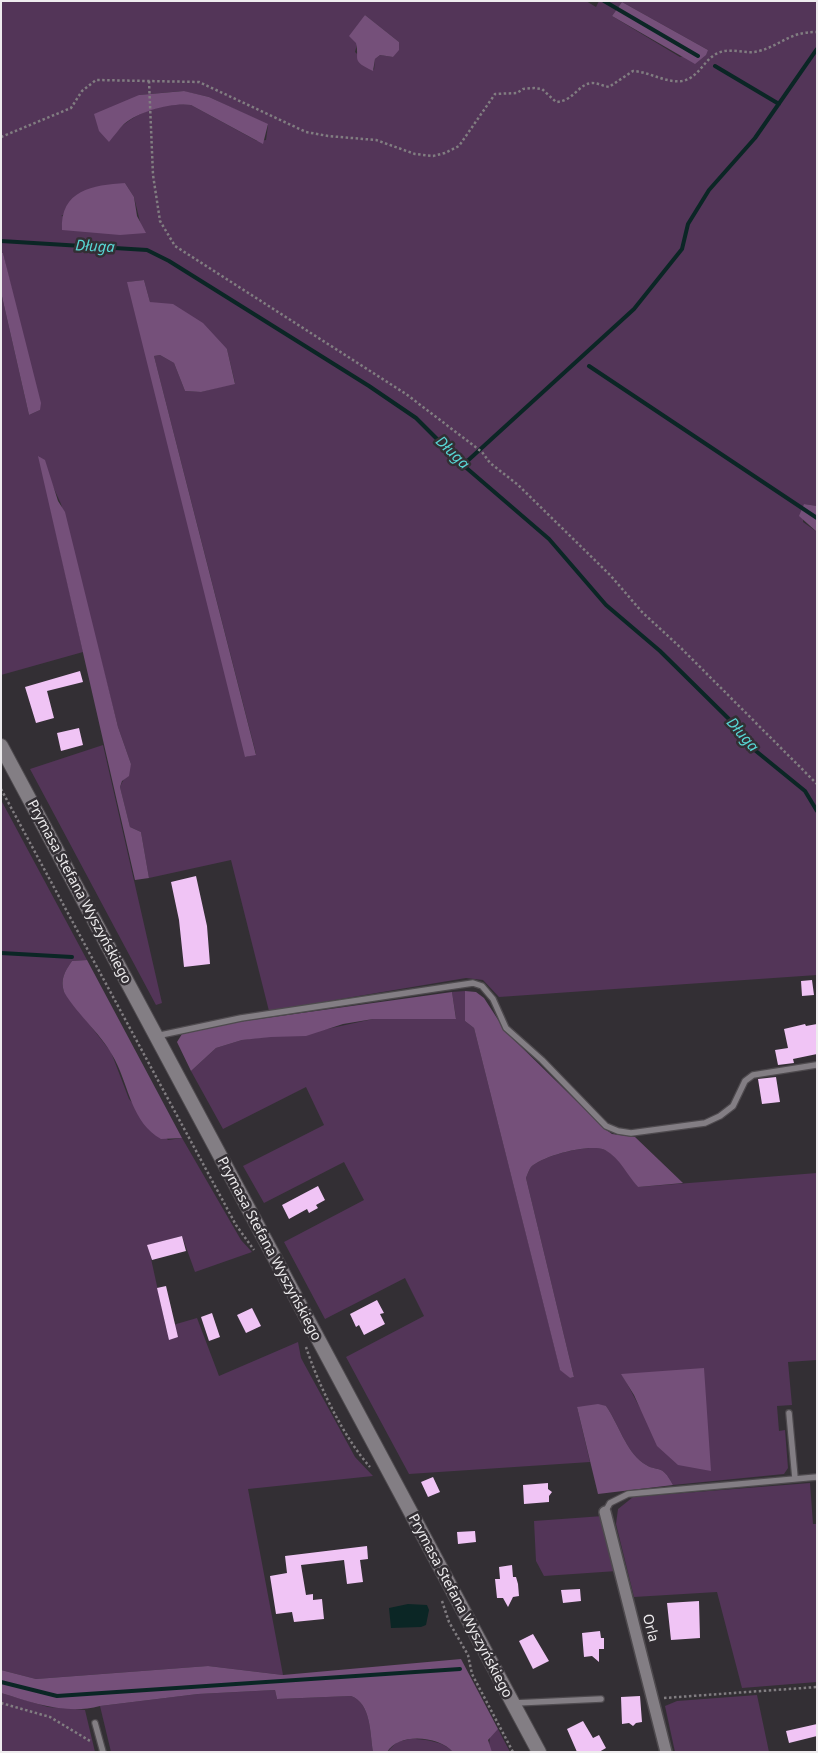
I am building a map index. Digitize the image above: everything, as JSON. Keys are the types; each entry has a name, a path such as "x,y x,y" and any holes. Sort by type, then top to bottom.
{"street":[{"name":"Prymasa Stefana Wyszyńskiego","path":"1,746 538,1752"},
{"name":"Orla","path":"605,1512 666,1752"}],"lane":[{"path":"156,1036 250,1016 473,983 482,986 493,998 506,1028 542,1060 606,1126 618,1131 631,1133 705,1123 720,1116 733,1106 745,1081 753,1075 816,1065"},
{"path":"789,1413 794,1478"},
{"path":"605,1512 610,1504 628,1494 817,1477"},
{"path":"512,1703 601,1698"},
{"path":"95,1723 102,1750"}],"path":[{"path":"1,137 71,108 82,91 96,80 199,82 306,132 376,140 415,154 433,156 445,153 459,146 495,94 517,93 523,89 534,88 542,89 556,102 565,101 585,85 591,83 608,88 634,71 658,78 682,81 698,72 718,52 735,50 759,51 790,36 817,32"},
{"path":"149,81 153,175 160,221 175,246 406,394 482,452 490,463 517,484 611,576 642,612 681,648 817,784"},
{"path":"1,788 236,1224 245,1240 256,1252"},
{"path":"306,1346 317,1379 359,1454 374,1471"},
{"path":"442,1600 448,1622 468,1656 472,1674 513,1752"},
{"path":"653,1700 675,1696 817,1687"},
{"path":"1,1703 50,1717 102,1750"}],"shaded area":[{"path":"1,1 586,1 596,7 599,1 817,1 817,506 804,504 803,522 817,532 817,975 499,997 483,980 466,978 269,1011 231,860 149,878 141,832 130,827 120,787 131,764 118,727 61,504 39,456 83,652 1,675 1,292 29,415 40,410 3,253 1,253","holes":["622,2 708,50 680,57 612,16","365,15 399,42 393,57 380,55 375,59 374,70 355,52","183,91 209,97 268,125 266,140 257,141 191,105 182,104 162,106 142,113 118,130 139,95","125,183 134,197 141,226 61,216","144,280 150,302 227,349 235,383 201,392 185,391 174,363 160,355 154,356 256,754 246,757 128,282"]},
{"path":"622,2 708,50 706,55 695,64 612,16"},
{"path":"365,15 399,42 399,50 393,57 380,55 375,59 373,71 359,62 357,59 356,43 349,36"},
{"path":"184,91 209,97 268,124 263,144 191,105 184,104 156,108 130,119 109,142 99,131 94,114 139,95"},
{"path":"125,183 134,197 137,216 146,233 120,235 62,230 66,206 81,192 90,188"},
{"path":"1,253 3,253 41,403 40,410 29,415 1,292"},
{"path":"144,280 150,302 173,304 203,323 227,349 235,384 201,392 185,391 174,363 160,355 154,356 256,755 245,757 127,282"},
{"path":"38,456 45,460 58,501 65,512 118,727 131,764 129,776 122,781 120,787 130,827 141,832 149,878 135,880"},
{"path":"804,504 817,506 817,532 799,516"},
{"path":"103,745 162,1003 156,1005 30,769"},
{"path":"1,800 87,960 72,961 64,975 64,992 111,1052 129,1099 168,1140 182,1138 241,1240 252,1252 195,1272 182,1236 148,1245 166,1327 197,1318 219,1376 298,1342 301,1358 355,1457 373,1476 248,1489 283,1675 208,1666 36,1679 1,1670"},
{"path":"87,960 182,1138 161,1139 144,1124 132,1104 120,1070 110,1051 64,992 64,975 72,961"},
{"path":"465,991 465,1021 474,1028 560,1369 570,1378 574,1377 526,1178 531,1167 556,1155 578,1149 598,1148 605,1150 615,1157 638,1187 817,1173 817,1360 788,1362 792,1405 777,1406 779,1431 785,1430 788,1468 784,1474 673,1485 666,1473 648,1466 637,1458 606,1406 577,1407 590,1462 409,1474 346,1357 424,1316 405,1278 325,1319 284,1242 364,1200 344,1162 264,1203 243,1166 324,1125 306,1087 223,1129 191,1071 216,1048 242,1040 327,1029 373,1019 456,1018 452,992","holes":["622,1374 711,1471 640,1408"]},
{"path":"465,991 476,992 484,998 506,1032 605,1129 612,1134 635,1137 683,1183 638,1187 615,1157 605,1150 598,1148 578,1149 555,1155 530,1168 526,1178 574,1377 570,1378 560,1370 474,1028 465,1021"},
{"path":"452,992 456,1019 373,1019 343,1024 306,1036 242,1040 216,1048 191,1071 177,1042 182,1034 230,1023"},
{"path":"704,1368 711,1471 678,1465 657,1446 634,1395 621,1374"},
{"path":"598,1404 606,1406 637,1458 648,1466 666,1473 673,1485 598,1494 577,1407"},
{"path":"810,1483 813,1524 817,1524 817,1682 742,1688 717,1592 634,1597 616,1524 618,1509 633,1497"},
{"path":"603,1516 617,1571 544,1576 536,1561 534,1521"},
{"path":"408,1604 427,1605 429,1610 426,1625 421,1627 391,1628 389,1608"},
{"path":"461,1659 498,1729 488,1740 492,1752 453,1752 438,1742 419,1738 400,1741 387,1752 373,1752 366,1712 358,1700 351,1696 277,1699 275,1690 198,1694 75,1709 50,1707 1,1693 1,1670 36,1679 208,1666 283,1675"},
{"path":"275,1690 277,1699 351,1696 358,1700 366,1712 373,1752 111,1752 100,1706 198,1694"},
{"path":"1,1693 48,1707 85,1710 95,1752 1,1752"},
{"path":"757,1695 769,1752 675,1752 665,1706 677,1701"},
{"path":"498,1729 510,1752 492,1752 489,1747 490,1735"},
{"path":"410,1739 439,1743 453,1752 387,1752 397,1742"}],"building":[{"path":"80,671 83,682 47,691 54,718 36,723 25,687"},
{"path":"79,728 83,745 61,751 57,733"},
{"path":"196,876 207,926 210,964 184,967 179,920 171,882"},
{"path":"812,980 814,995 802,996 801,981"},
{"path":"805,1024 806,1026 817,1024 817,1054 793,1059 794,1063 778,1065 775,1050 788,1048 784,1029"},
{"path":"776,1077 780,1102 762,1104 758,1079"},
{"path":"318,1186 325,1200 316,1205 318,1208 309,1213 307,1209 289,1219 282,1205"},
{"path":"182,1236 186,1251 152,1260 147,1245"},
{"path":"166,1286 178,1337 169,1340 157,1288"},
{"path":"377,1300 384,1313 380,1314 385,1324 364,1335 359,1325 356,1327 350,1314"},
{"path":"252,1308 261,1326 246,1333 237,1315"},
{"path":"212,1313 220,1337 209,1341 201,1317"},
{"path":"433,1477 440,1492 428,1497 421,1482"},
{"path":"548,1483 548,1489 552,1492 549,1496 549,1502 524,1504 523,1485"},
{"path":"475,1531 476,1542 458,1544 457,1532"},
{"path":"367,1546 368,1559 360,1560 363,1582 347,1584 344,1560 301,1565 306,1595 313,1594 313,1600 322,1599 324,1619 294,1622 292,1612 276,1614 270,1576 287,1573 285,1556"},
{"path":"512,1565 513,1577 516,1577 518,1584 519,1596 513,1597 508,1607 503,1598 497,1598 495,1579 500,1579 499,1567"},
{"path":"580,1589 581,1601 563,1603 561,1590"},
{"path":"699,1601 700,1638 671,1640 667,1603"},
{"path":"600,1631 601,1638 604,1638 604,1649 599,1649 599,1662 592,1656 584,1657 582,1633"},
{"path":"533,1634 549,1661 533,1669 519,1641"},
{"path":"640,1696 642,1722 636,1723 633,1726 629,1723 622,1724 621,1697"},
{"path":"583,1721 593,1738 599,1735 606,1748 599,1752 577,1752 567,1729"},
{"path":"817,1724 817,1736 789,1743 786,1731"}],"waterway":[{"path":"604,1 698,56"},
{"path":"463,465 634,309 682,249 688,224 709,190 755,138 817,49"},
{"path":"715,66 779,104"},
{"name":"Długa","path":"1,241 147,250 169,261 369,386 416,418 463,465 549,539 606,605 660,651 736,726 751,747 805,791 817,811"},
{"path":"589,366 817,518"},
{"path":"1,953 72,957"},
{"path":"1,1682 57,1696 460,1669"}]}
